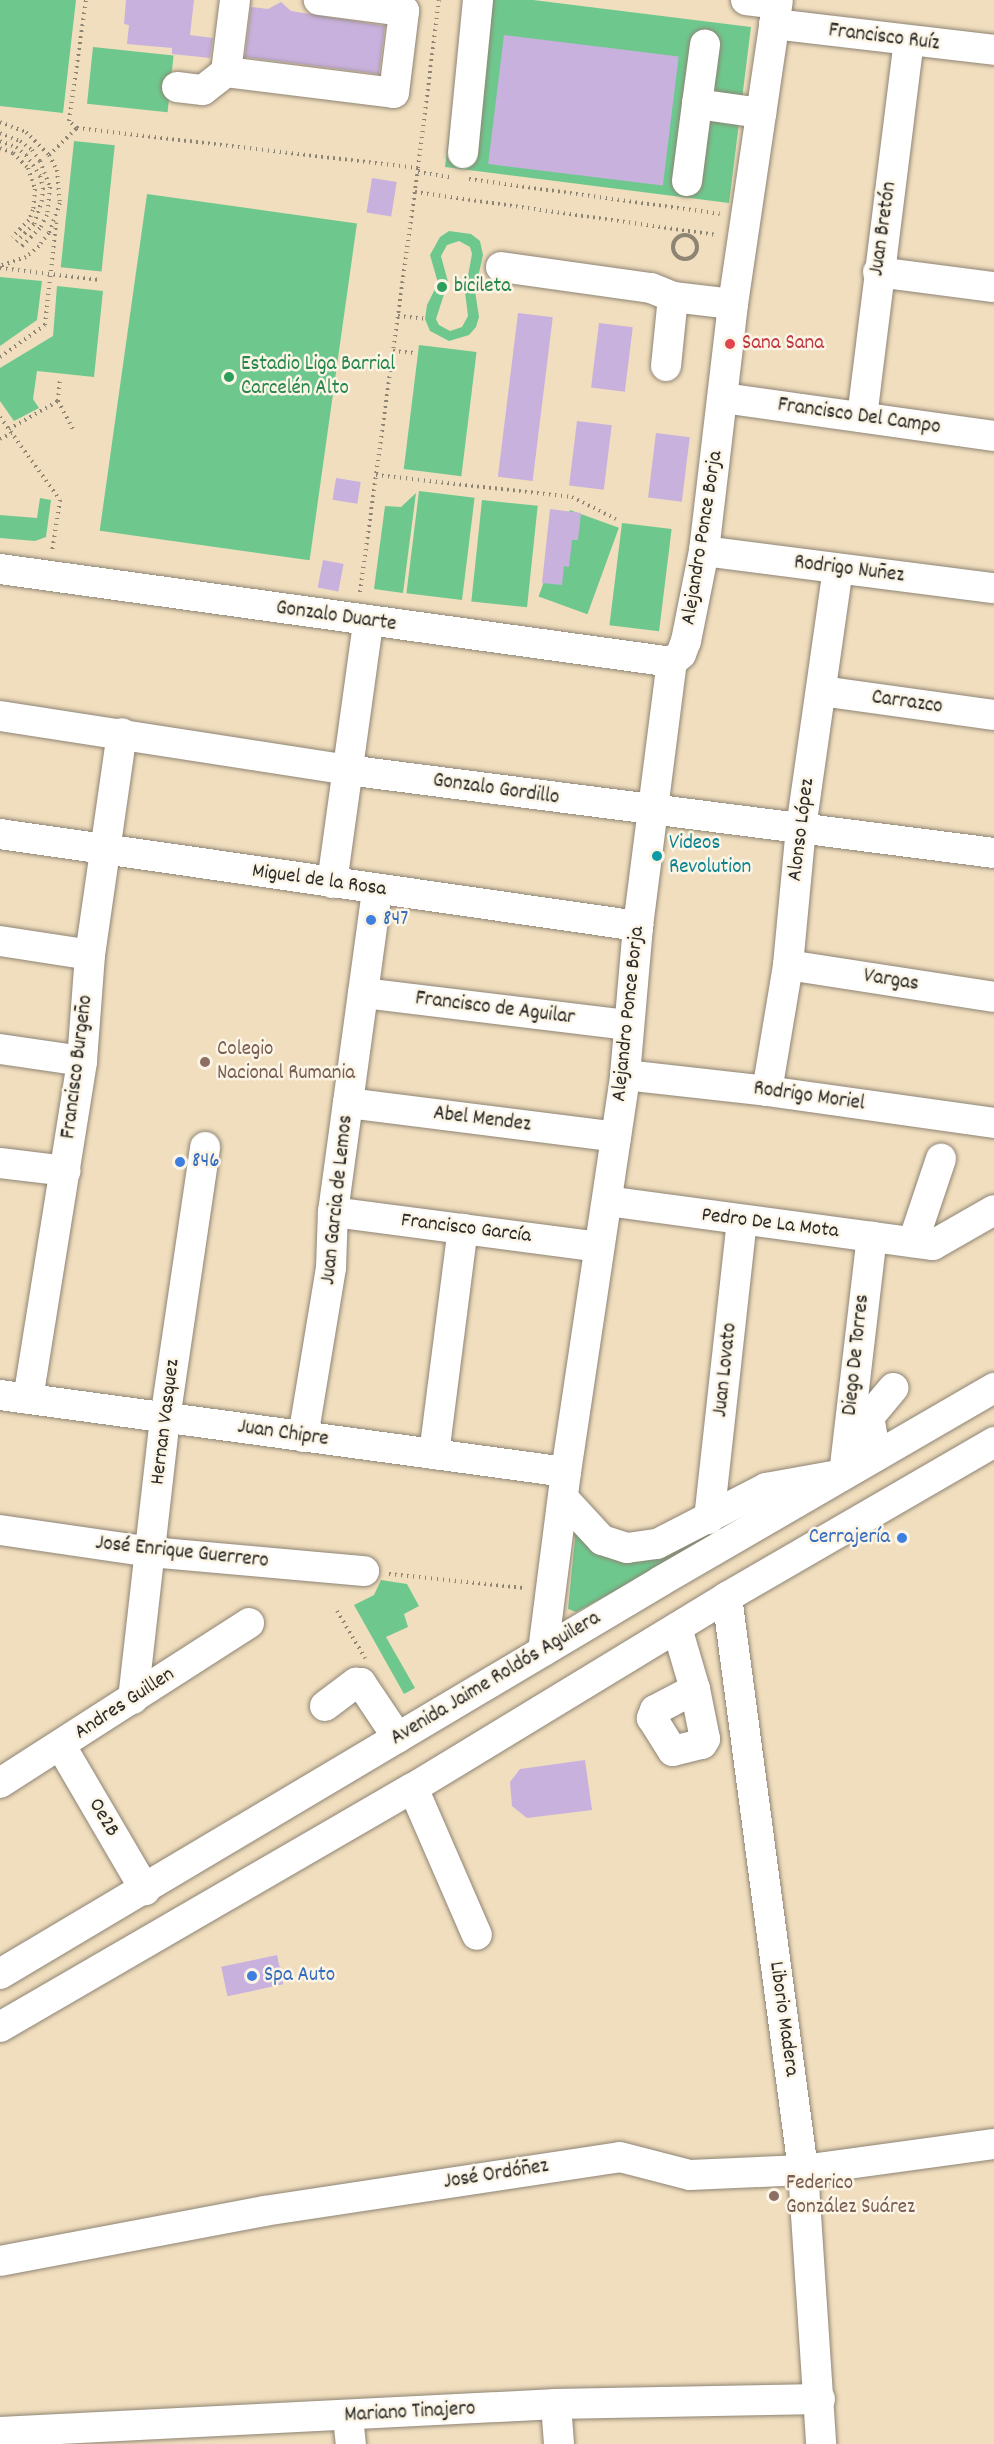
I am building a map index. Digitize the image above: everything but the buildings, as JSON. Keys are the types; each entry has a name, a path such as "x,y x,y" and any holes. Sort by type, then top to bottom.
{"street":[{"path":"177,87 203,90 226,72 235,0"},
{"path":"226,72 394,93 404,11 319,0"},
{"path":"460,170 478,0"},
{"name":"Francisco Ruíz","path":"746,0 909,42 994,50"},
{"name":"Alejandro Ponce Borja","path":"543,1651 616,1137 638,926 672,662 681,654 686,641 704,551 733,304 776,9"},
{"name":"Juan Bretón","path":"862,417 878,272 909,42"},
{"path":"687,181 705,45"},
{"path":"697,104 761,113"},
{"path":"501,267 651,288 673,297 733,304"},
{"path":"878,272 994,288"},
{"path":"666,366 673,297"},
{"name":"Francisco Del Campo","path":"723,398 994,436"},
{"name":"Rodrigo Nuñez","path":"704,551 994,588"},
{"name":"Gonzalo Duarte","path":"0,569 362,621 672,662"},
{"name":"Alonso López","path":"767,1091 788,965 801,828 838,569"},
{"path":"332,883 347,770 362,621"},
{"name":"Carrazco","path":"820,691 994,715"},
{"name":"Gonzalo Gordillo","path":"0,716 122,733 347,770 652,811 994,853"},
{"name":"Francisco Burgeño","path":"14,1397 66,1171 81,1061 90,955 122,733"},
{"name":"Miguel de la Rosa","path":"0,834 638,926"},
{"name":"Juan Garcia de Lemos","path":"303,1437 329,1279 333,1212 377,890"},
{"path":"0,941 90,955"},
{"name":"Vargas","path":"788,965 994,997"},
{"name":"Francisco de Aguilar","path":"363,993 628,1025"},
{"path":"0,1049 81,1061"},
{"name":"Rodrigo Moriel","path":"624,1075 767,1091 994,1123"},
{"name":"Abel Mendez","path":"348,1103 616,1137"},
{"name":"Hernan Vasquez","path":"133,1699 165,1419 205,1147"},
{"path":"923,1244 941,1159"},
{"path":"0,1163 66,1171"},
{"name":"Pedro De La Mota","path":"606,1201 742,1222 923,1244"},
{"path":"923,1244 994,1210"},
{"name":"Francisco García","path":"333,1212 599,1247"},
{"name":"Juan Lovato","path":"709,1519 742,1222"},
{"path":"434,1454 463,1229"},
{"name":"Diego De Torres","path":"844,1474 872,1237"},
{"path":"876,1456 869,1417 893,1388"},
{"name":"Avenida Jaime Roldós Aguilera","path":"2,1972 145,1890 543,1651 994,1388"},
{"name":"Juan Chipre","path":"14,1397 434,1454 565,1485"},
{"path":"0,2027 413,1788 727,1597 993,1452"},
{"path":"565,1485 602,1540 627,1548 657,1544 766,1488 844,1474"},
{"name":"José Enrique Guerrero","path":"0,1530 150,1552 364,1571"},
{"name":"Liborio Madera","path":"727,1597 803,2170 820,2399 821,2444"},
{"name":"Andres Guillen","path":"0,1783 61,1746 249,1623"},
{"path":"676,1628 695,1689"},
{"path":"325,1706 356,1683 361,1683 398,1738"},
{"name":"Oe2B","path":"61,1746 145,1890"},
{"path":"413,1788 477,1935"},
{"path":"181,1867 208,1908"},
{"path":"2,1972 33,2009"},
{"name":"José Ordóñez","path":"0,2261 264,2211 620,2157 690,2175 803,2170 994,2144"},
{"name":"Mariano Tinajero","path":"0,2433 350,2430 556,2404 820,2399"},
{"path":"556,2404 559,2444"}],"path":[{"path":"86,0 69,121 77,128 418,170 460,170 744,228"},
{"path":"362,621 376,475 439,0"},
{"path":"0,122 26,132 39,142 49,155 60,186 60,203 56,218 45,325 0,357"},
{"path":"49,155 77,128"},
{"path":"0,133 20,141 32,150 40,161 50,188 50,201 44,221 32,239 21,248"},
{"path":"0,141 16,147 26,155 37,170 43,188 41,207 34,224 16,242"},
{"path":"0,148 21,160 28,168 35,189 33,210 28,220 12,237"},
{"path":"415,192 687,233 744,228"},
{"path":"0,267 26,256 39,246 56,218"},
{"path":"687,233 697,249 690,259 683,260 673,253 672,246 680,236 687,233"},
{"path":"0,267 100,280"},
{"path":"398,316 425,319"},
{"path":"393,351 415,353"},
{"path":"60,377 58,401 74,431"},
{"path":"0,439 58,401"},
{"path":"0,417 60,500 48,576"},
{"path":"376,475 572,497 616,519"},
{"path":"364,1571 551,1590"}],"green space":[{"path":"0,0 76,0 63,113 0,106"},
{"path":"466,0 533,0 751,27 729,203 445,167"},
{"path":"93,47 174,55 168,112 87,104"},
{"path":"74,141 115,145 102,272 61,267"},
{"name":"Estadio Liga Barrial Carcelén Alto","path":"147,194 357,224 310,560 100,531"},
{"name":"bicileta","path":"449,231 471,234 480,241 483,255 475,291 479,317 476,327 469,335 449,341 430,331 425,319 427,305 438,283 430,255 440,237","holes":["459,241 470,247 472,254 465,292 468,316 462,327 450,331 439,325 436,319 448,282 441,256 447,245"]},
{"path":"0,277 42,281 37,320 0,346"},
{"path":"57,286 103,291 94,377 37,371 33,399 39,408 14,421 0,401 0,368 53,336"},
{"path":"419,345 477,352 461,476 404,469"},
{"path":"419,491 475,498 462,600 406,593"},
{"path":"416,493 403,593 374,589 385,506 401,507"},
{"path":"40,498 51,500 46,537 35,541 0,538 0,515 37,518"},
{"path":"482,500 538,506 527,607 471,601"},
{"path":"570,510 619,528 587,614 539,596"},
{"path":"622,523 672,529 659,631 609,625"},
{"path":"758,1514 576,1612 568,1609 576,1529 597,1549"},
{"path":"381,1580 407,1584 419,1606 404,1614 408,1627 386,1637 415,1688 404,1694 354,1605 374,1595"}],"place":[{"name":"bicileta","path":"442,287"},
{"name":"Sana Sana","path":"730,344"},
{"name":"Estadio Liga Barrial Carcelén Alto","path":"229,377"},
{"name":"Videos Revolution","path":"657,856"},
{"name":"847","path":"371,920"},
{"name":"Colegio Nacional Rumania","path":"205,1062"},
{"name":"846","path":"180,1162"},
{"name":"Cerrajería","path":"902,1538"},
{"name":"Spa Auto","path":"252,1976"},
{"name":"Federico González Suárez","path":"774,2196"}]}
